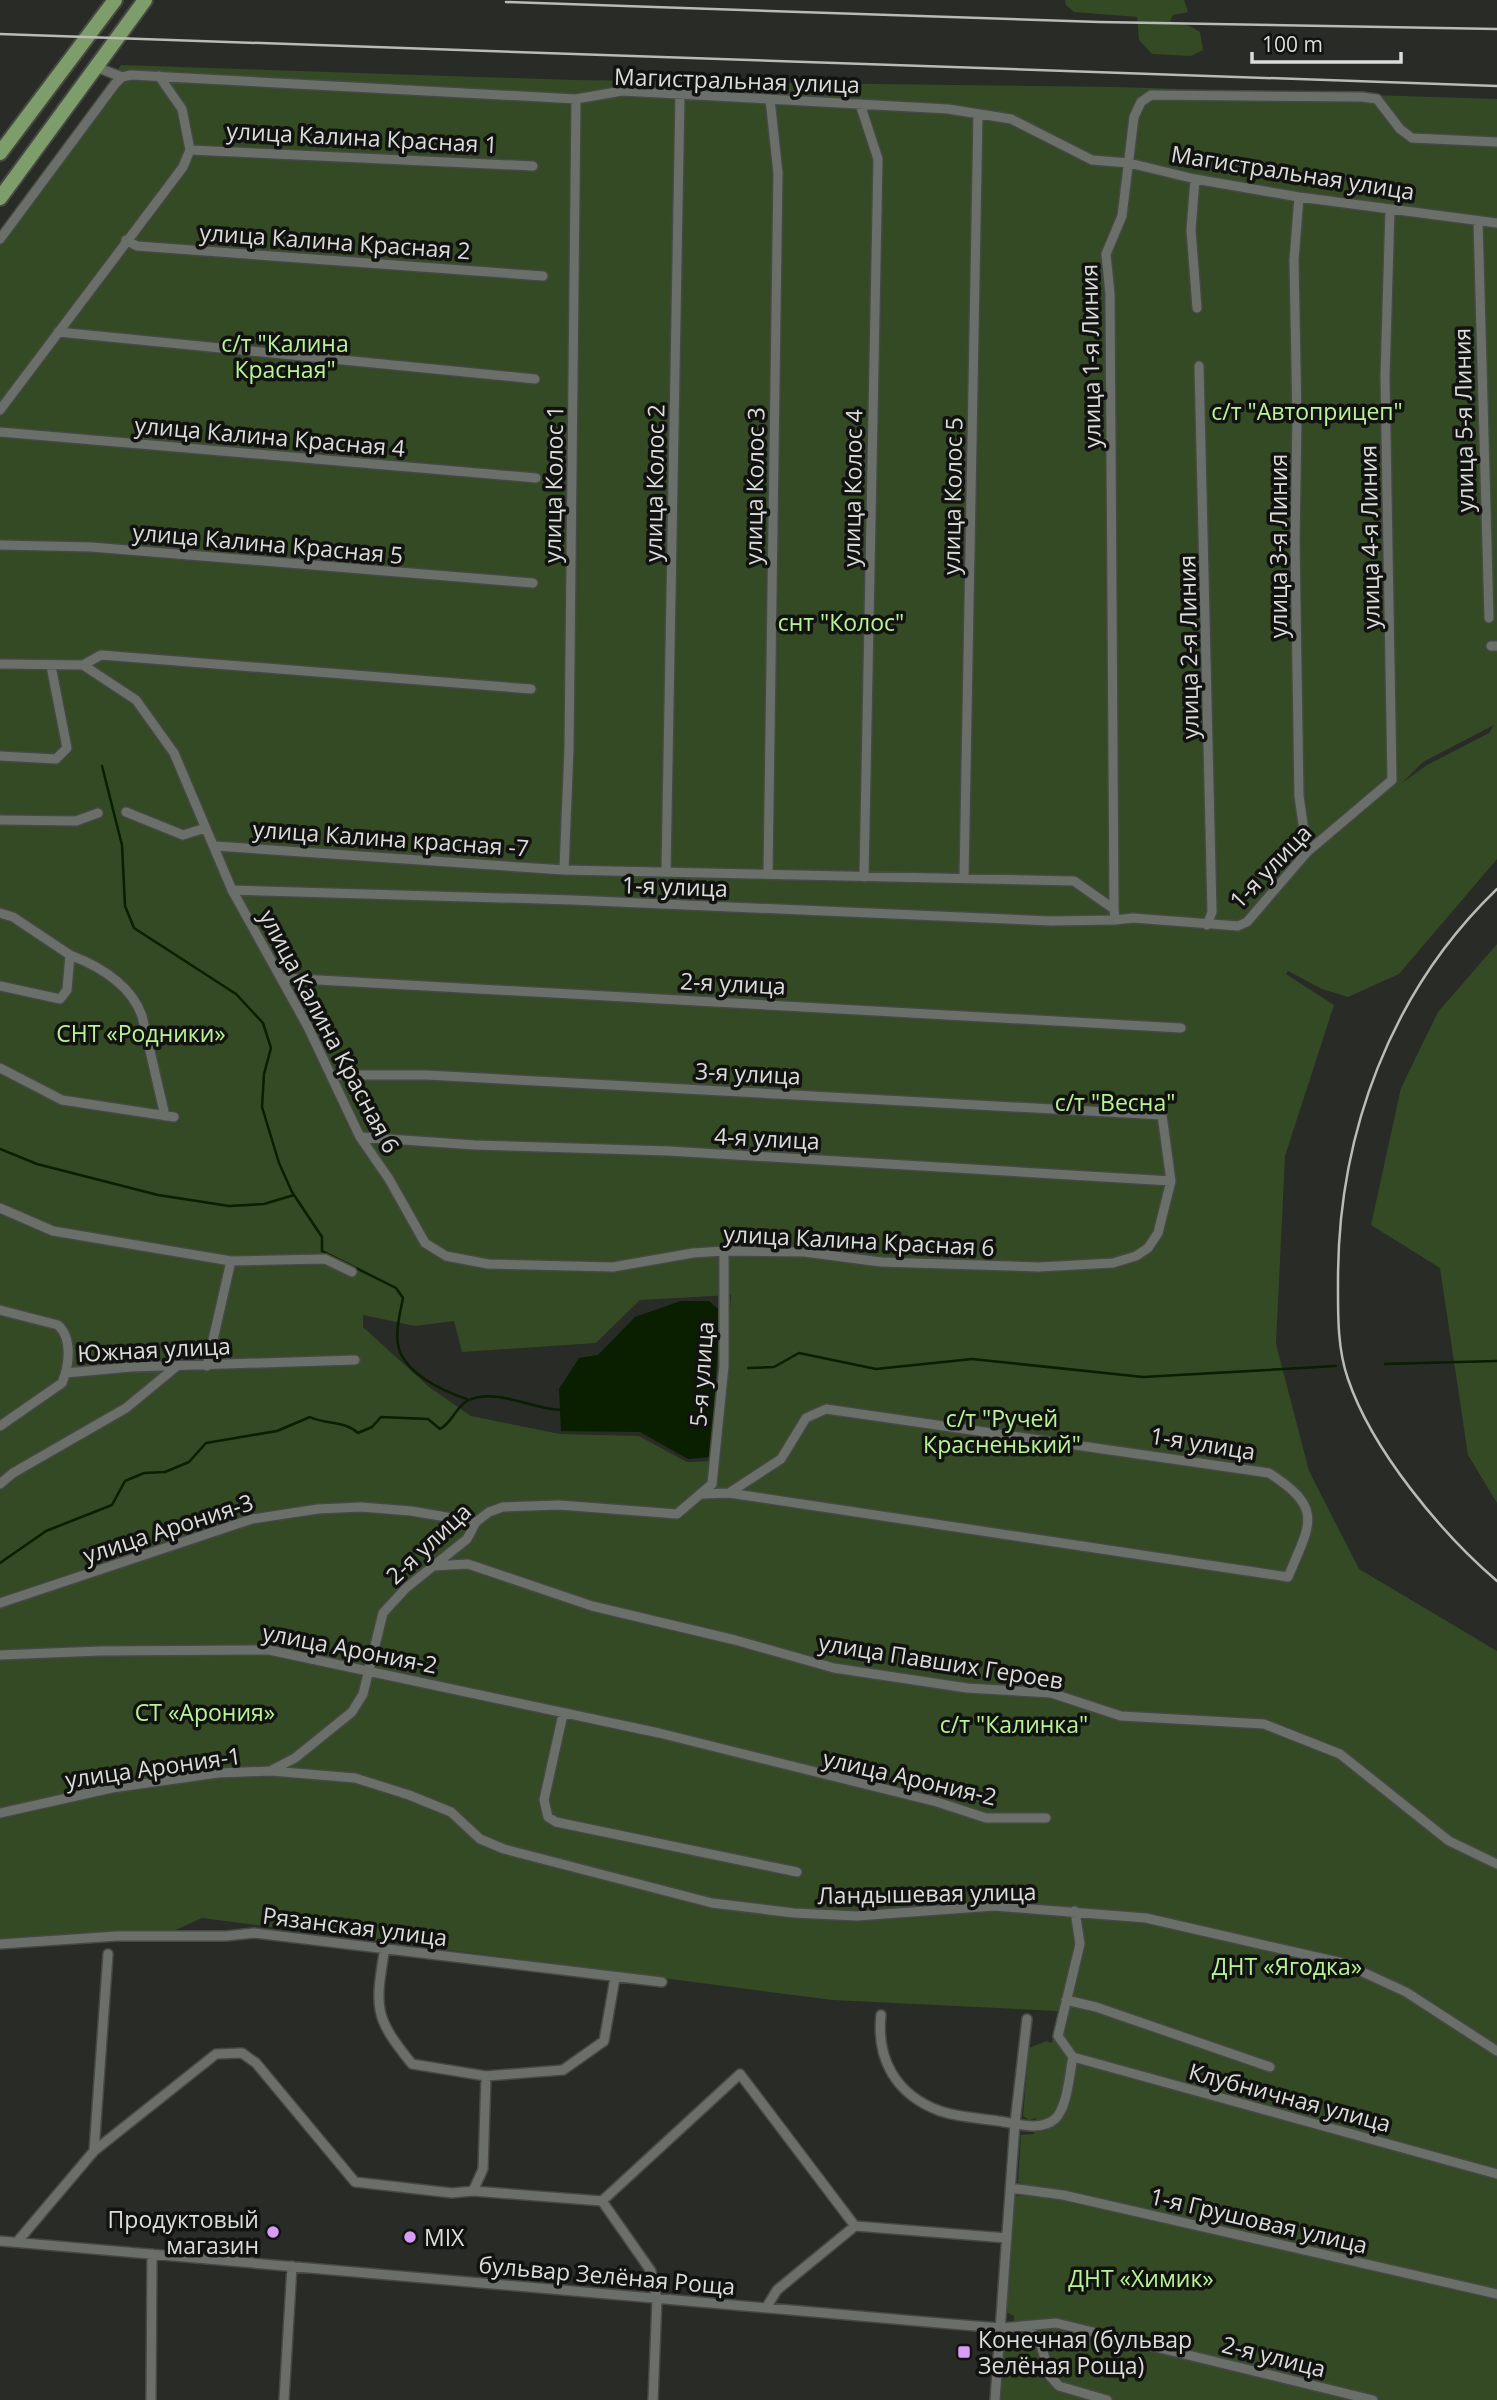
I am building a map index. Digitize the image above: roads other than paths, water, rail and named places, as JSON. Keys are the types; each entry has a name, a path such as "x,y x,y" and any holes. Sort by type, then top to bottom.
{"main road":[{"path":"0,153 116,0"},
{"path":"0,198 145,0"}],"street":[{"path":"0,239 122,77 96,67"},
{"path":"0,410 183,167 190,150 182,109 159,76"},
{"name":"Магистральная улица","path":"122,77 159,76 390,92 576,99 622,91 860,104 978,114 1012,119 1092,160 1129,163 1195,179 1298,197 1497,223"},
{"name":"улица Колос 2","path":"666,872 680,94"},
{"name":"улица 1-я Линия","path":"1114,909 1110,308 1106,254 1122,216 1134,117 1141,102 1151,94 1377,99 1400,129 1412,138 1497,142"},
{"name":"улица Колос 1","path":"564,870 569,749 576,99"},
{"name":"улица Колос 3","path":"768,874 778,173 770,99"},
{"name":"улица Колос 4","path":"860,104 877,159 864,877"},
{"name":"улица Колос 5","path":"964,878 978,114"},
{"name":"улица Калина Красная 1","path":"190,150 533,166"},
{"path":"1195,179 1191,230 1197,308"},
{"name":"улица 3-я Линия","path":"1298,197 1294,260 1297,419 1295,554 1299,796 1307,852"},
{"name":"улица 4-я Линия","path":"1390,209 1385,377 1392,780"},
{"name":"улица 5-я Линия","path":"1478,221 1489,618"},
{"name":"улица Калина Красная 2","path":"126,240 137,246 543,276"},
{"path":"58,331 535,379"},
{"name":"улица 2-я Линия","path":"1199,366 1211,807 1212,912 1208,925"},
{"name":"улица Калина Красная 4","path":"0,432 536,478"},
{"name":"улица Калина Красная 5","path":"0,545 91,547 533,583"},
{"path":"0,664 83,665 102,655 531,689"},
{"name":"улица Калина Красная 6","path":"83,665 136,700 155,724 182,769 232,890 264,951 283,978 360,1137 389,1179 425,1243 446,1256 488,1264 613,1268 693,1253 724,1251 804,1252 881,1262 1026,1267 1113,1263 1136,1256 1148,1248 1158,1233 1171,1181"},
{"path":"0,756 56,759 67,748 51,666"},
{"name":"1-я улица","path":"232,890 572,900 1051,921 1133,918 1238,926 1247,922 1307,852 1392,780"},
{"path":"126,812 183,835 205,828"},
{"path":"0,820 76,821 98,813"},
{"name":"улица Калина красная -7","path":"215,846 564,870"},
{"name":"1-я улица","path":"564,870 1074,881 1114,909"},
{"path":"1114,909 1115,920"},
{"path":"0,913 13,917 70,955 83,959 130,993 137,1002 169,1116 62,1100 0,1068"},
{"path":"0,986 60,999 67,990 70,955"},
{"name":"2-я улица","path":"283,978 1181,1028"},
{"name":"3-я улица","path":"332,1075 427,1075 1162,1115 1171,1181"},
{"name":"4-я улица","path":"360,1137 475,1145 669,1151 1171,1181"},
{"path":"0,1208 53,1231 232,1261 325,1259 352,1272"},
{"name":"5-я улица","path":"702,1494 712,1484 724,1366 724,1251"},
{"path":"207,1366 232,1261"},
{"name":"Южная улица","path":"0,1310 52,1322 63,1330 71,1374 324,1358 355,1360"},
{"path":"0,1484 13,1473 126,1408 177,1366"},
{"path":"0,1426 71,1374"},
{"name":"1-я улица","path":"702,1494 729,1493 1288,1577 1310,1524 1304,1503 1293,1489 1269,1473 826,1409 806,1418 781,1459 729,1493"},
{"name":"2-я улица","path":"271,1771 295,1758 352,1712 363,1694 383,1613 433,1566 467,1539 477,1522 503,1507 559,1505 677,1514 702,1494"},
{"name":"улица Арония-3","path":"0,1603 252,1519 318,1509 361,1507 411,1511 477,1522"},
{"name":"улица Павших Героев","path":"433,1566 468,1564 592,1606 846,1670 967,1688 1051,1693 1121,1716 1264,1724 1340,1755 1449,1841 1497,1864"},
{"name":"улица Арония-2","path":"0,1655 252,1648 659,1733 937,1802 986,1818 1046,1818"},
{"path":"563,1714 544,1800 548,1817 556,1822 655,1844 797,1872"},
{"name":"улица Арония-1","path":"0,1813 112,1788 218,1773 271,1771"},
{"name":"Ландышевая улица","path":"271,1771 355,1778 451,1812 480,1839 505,1849 712,1903 794,1913 857,1916 994,1906 1146,1918 1343,1963 1406,1992 1497,2051"},
{"path":"881,2015 878,2039 885,2066 919,2101 941,2111 1033,2127 1054,2120 1062,2109 1073,2057 1058,2036 1080,1944 1075,1911"},
{"name":"Рязанская улица","path":"0,1944 117,1936 226,1936 254,1933 662,1982"},
{"path":"385,1947 379,2014 387,2033 412,2064 486,2076 563,2070 596,2049 604,2041 615,1978"},
{"path":"94,2151 108,1954"},
{"path":"1066,2000 1096,2007 1270,2067"},
{"path":"995,2400 1015,2123 1027,2019"},
{"path":"17,2242 94,2151 216,2054 243,2053 256,2063 355,2182 452,2193 473,2191 602,2201 740,2074 855,2226"},
{"name":"Клубничная улица","path":"1073,2057 1497,2174"},
{"path":"473,2191 483,2169 486,2076"},
{"name":"1-я Грушовая улица","path":"1011,2188 1063,2195 1497,2294"},
{"path":"602,2201 651,2271 657,2299 653,2400"},
{"path":"766,2308 777,2290 855,2226 1007,2238"},
{"name":"бульвар Зелёная Роща","path":"0,2241 1002,2328"},
{"path":"151,2400 152,2254"},
{"path":"284,2400 292,2266"},
{"name":"2-я улица","path":"1002,2328 1056,2323 1373,2400"},
{"path":"1028,2326 1041,2345 1050,2376 1059,2386 1107,2400"}],"waterway":[{"path":"102,766 122,845 125,906 134,928 236,994 263,1023 271,1048 264,1074 262,1107 279,1163 292,1192 322,1237 322,1251 396,1288 403,1298 398,1341 406,1362 430,1383 469,1400"},
{"path":"0,1149 37,1164 158,1195 229,1206 264,1204 294,1195"},
{"path":"748,1368 774,1367 799,1353 876,1369 972,1359 1143,1377 1336,1366"},
{"path":"1385,1364 1497,1361"},
{"path":"0,1563 46,1531 112,1505 125,1481 144,1473 165,1472 189,1462 206,1443 277,1431 310,1417 341,1424 358,1433 372,1427 381,1417 428,1419 440,1429 463,1404 478,1397 501,1397 561,1410"}],"railway":[{"path":"506,2 1099,22 1497,29"},
{"path":"0,34 1497,86"},
{"path":"1497,889 1460,929 1427,972 1400,1019 1378,1068 1360,1119 1348,1171 1340,1225 1338,1292 1344,1367 1359,1406 1374,1434 1410,1489 1453,1539 1497,1581"}],"place":[{"name":"Продуктовый магазин","path":"273,2232"},
{"name":"MIX","path":"410,2237"},
{"name":"Конечная (бульвар Зелёная Роща)","path":"964,2352"}],"park label":[{"name":"с/т \"Калина Красная\"","path":"285,356"},
{"name":"с/т \"Автоприцеп\"","path":"1307,411"},
{"name":"снт \"Колос\"","path":"841,622"},
{"name":"СНТ «Родники»","path":"141,1033"},
{"name":"с/т \"Весна\"","path":"1115,1102"},
{"name":"с/т \"Ручей Красненький\"","path":"1002,1431"},
{"name":"СТ «Арония»","path":"205,1712"},
{"name":"с/т \"Калинка\"","path":"1014,1724"},
{"name":"ДНТ «Ягодка»","path":"1287,1966"},
{"name":"ДНТ «Химик»","path":"1141,2278"}]}
